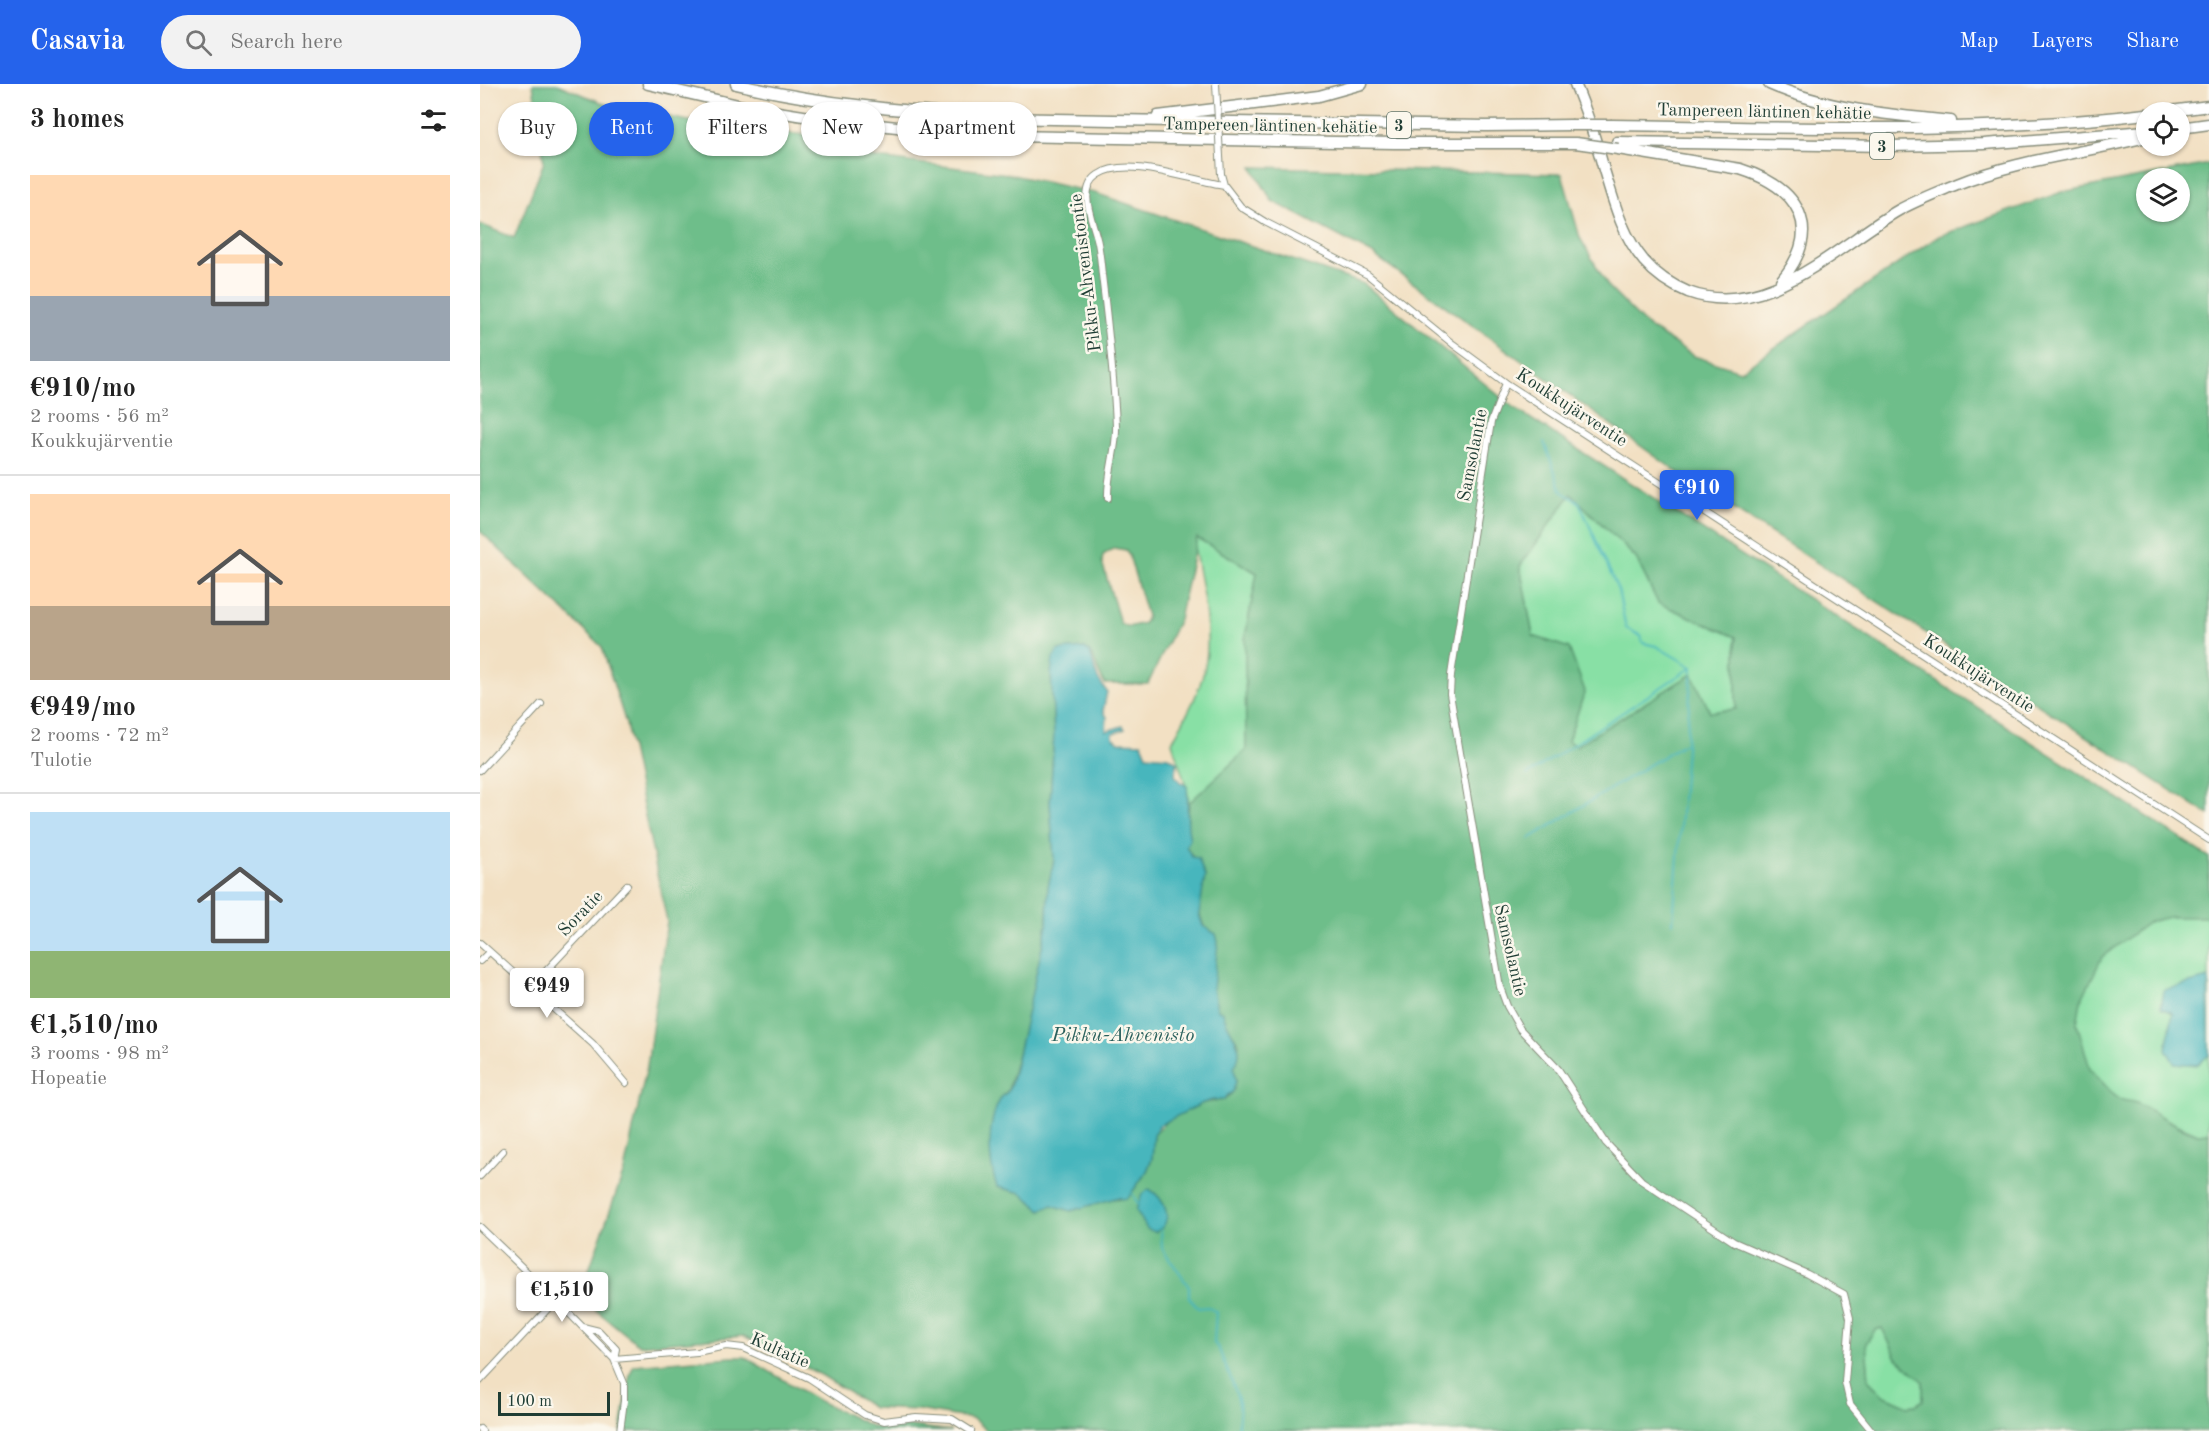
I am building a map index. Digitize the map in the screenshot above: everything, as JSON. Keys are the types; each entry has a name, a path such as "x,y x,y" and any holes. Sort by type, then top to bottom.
{"highway":[{"name":"Tampereen läntinen kehätie","path":"648,84 747,107 822,119 970,134 1394,143 1576,143 1618,146 1890,146 1961,145 2136,132"},
{"name":"Tampereen läntinen kehätie","path":"736,84 813,99 923,113 992,118 1111,121 1889,129 1993,126 2136,115"},
{"path":"1111,121 1319,96 1362,84"},
{"path":"1575,84 1586,108 1624,230 1638,253 1653,270 1676,286 1706,297 1739,297 1777,286 1800,275 1900,209 1959,183 2013,167 2136,139"},
{"path":"1769,84 1827,103 1869,111 1993,126"},
{"path":"2190,108 2209,106"},
{"path":"2190,127 2209,124"},
{"path":"1618,146 1758,175 1789,195 1802,223 1803,237 1798,257 1777,286"}],"street":[{"name":"Koukkujärventie","path":"1216,84 1221,174 1224,185 1241,207 1265,222 1368,275 1453,344 1506,383 2209,840"},
{"name":"Pikku-Ahvenistontie","path":"1108,498 1107,483 1116,429 1101,263 1089,211 1087,195 1089,184 1098,175 1108,170 1139,169 1171,172 1224,185"},
{"name":"Samsolantie","path":"1506,383 1491,422 1450,675 1450,694 1500,987 1520,1029 1558,1070 1606,1143 1641,1181 1734,1242 1807,1274 1844,1294 1850,1318 1845,1382 1851,1404 1872,1431"},
{"path":"480,770 541,704"},
{"name":"Soratie","path":"530,988 627,885"},
{"path":"480,943 593,1044 626,1083"},
{"path":"480,961 489,952"},
{"path":"480,1176 503,1150"},
{"path":"480,1227 583,1327 599,1331 616,1349 614,1359 624,1383 620,1431"},
{"path":"480,1382 556,1300"},
{"name":"Kultatie","path":"614,1359 697,1352 726,1346 743,1348 809,1378 865,1415 884,1421 916,1417 952,1419 971,1431"}],"green space":[{"path":"533,84 557,84 601,102 589,102 589,156 674,156 674,118 686,120 686,156 789,156 789,133 801,134 801,156 866,156 1008,174 1095,193 1364,284 1514,408 2209,857 2209,917 2169,917 2149,922 2102,957 2081,1001 2077,1023 2090,1069 2118,1099 2137,1103 2182,1128 2198,1134 2209,1133 2209,1431 987,1431 973,1419 918,1410 873,1408 823,1376 744,1336 639,1345 591,1306 584,1284 624,1171 647,1066 667,921 626,724 602,647 480,531 480,224 514,238 544,162 543,156 577,156 577,102 536,102","holes":["1571,494 1636,558 1658,603 1736,637 1736,709 1710,712 1692,674 1576,746 1568,741 1585,691 1569,648 1533,636 1520,566","1197,538 1257,573 1245,638 1246,750 1189,803 1187,827 1190,839 1186,846 1205,876 1200,906 1201,919 1210,932 1214,966 1213,989 1217,1009 1223,1013 1225,1022 1239,1044 1234,1068 1236,1081 1233,1092 1224,1100 1203,1103 1168,1119 1154,1135 1152,1158 1147,1171 1128,1198 1106,1199 1071,1211 1052,1205 1041,1210 1022,1193 997,1187 1001,1098 1008,1090 1025,1028 1047,925 1048,887 1054,860 1050,803 1054,734 1051,673 1059,650 1085,648 1092,656 1105,684 1148,684 1179,619","1114,548 1126,550 1129,555 1147,616 1144,623 1128,627 1120,623 1102,562 1103,555","1882,1328 1897,1358 1923,1381 1923,1400 1916,1405 1908,1406 1883,1395 1869,1381 1866,1343 1875,1330"]},
{"path":"2209,164 2209,815 1684,477 1371,253 1272,201 1252,167 1562,174 1580,238 1609,288 1647,326 1694,356 1740,371 1939,236 2062,192 2136,178 2136,222 2190,222 2190,168 2188,168"},
{"path":"1571,494 1636,558 1658,603 1736,637 1736,709 1710,712 1692,674 1576,746 1567,741 1569,648 1533,636 1520,566"},
{"path":"1196,537 1257,573 1245,638 1246,750 1189,803 1187,789 1172,742 1189,710 1206,664 1205,612 1194,546"},
{"path":"2209,912 2209,1133 2198,1134 2167,1120 2136,1118 2070,1059 2079,981 2098,960 2151,915"},
{"path":"1882,1328 1897,1358 1923,1380 1923,1400 1916,1405 1908,1406 1883,1395 1869,1381 1866,1343 1875,1330"},
{"path":"745,1357 819,1401 873,1427 912,1426 951,1431 621,1431 630,1374 634,1365"}],"water":[{"name":"Pikku-Ahvenisto","path":"1085,648 1090,653 1098,679 1107,692 1103,711 1107,717 1106,731 1123,726 1125,729 1113,733 1113,737 1119,742 1142,743 1147,755 1169,757 1177,762 1175,775 1187,786 1190,839 1186,846 1192,857 1198,858 1205,876 1199,914 1203,926 1216,934 1218,942 1213,989 1217,1009 1223,1012 1239,1052 1234,1068 1236,1081 1233,1092 1224,1100 1203,1103 1159,1125 1154,1135 1152,1158 1147,1171 1128,1198 1119,1197 1071,1211 1052,1205 1041,1210 1022,1193 997,1187 990,1154 990,1142 996,1108 1008,1091 1011,1082 1047,925 1048,887 1054,860 1050,803 1054,734 1051,673 1053,658 1059,650"},
{"path":"2208,978 2209,1055 2197,1065 2174,1063 2166,1049 2173,1013 2161,1008 2164,990"},
{"path":"1149,1189 1160,1198 1167,1217 1161,1228 1155,1232 1147,1229 1136,1210 1142,1194"}],"waterway":[{"path":"1544,442 1562,492 1579,502 1618,590 1626,628 1641,636 1643,643 1656,646 1692,667"},
{"path":"1527,775 1692,667"},
{"path":"1673,923 1692,667"},
{"path":"1529,839 1685,743"},
{"path":"1132,1193 1138,1204"},
{"path":"1161,1230 1162,1248 1189,1287 1189,1298 1198,1308 1208,1307 1216,1312 1214,1343 1219,1349 1237,1396 1238,1431"}]}
